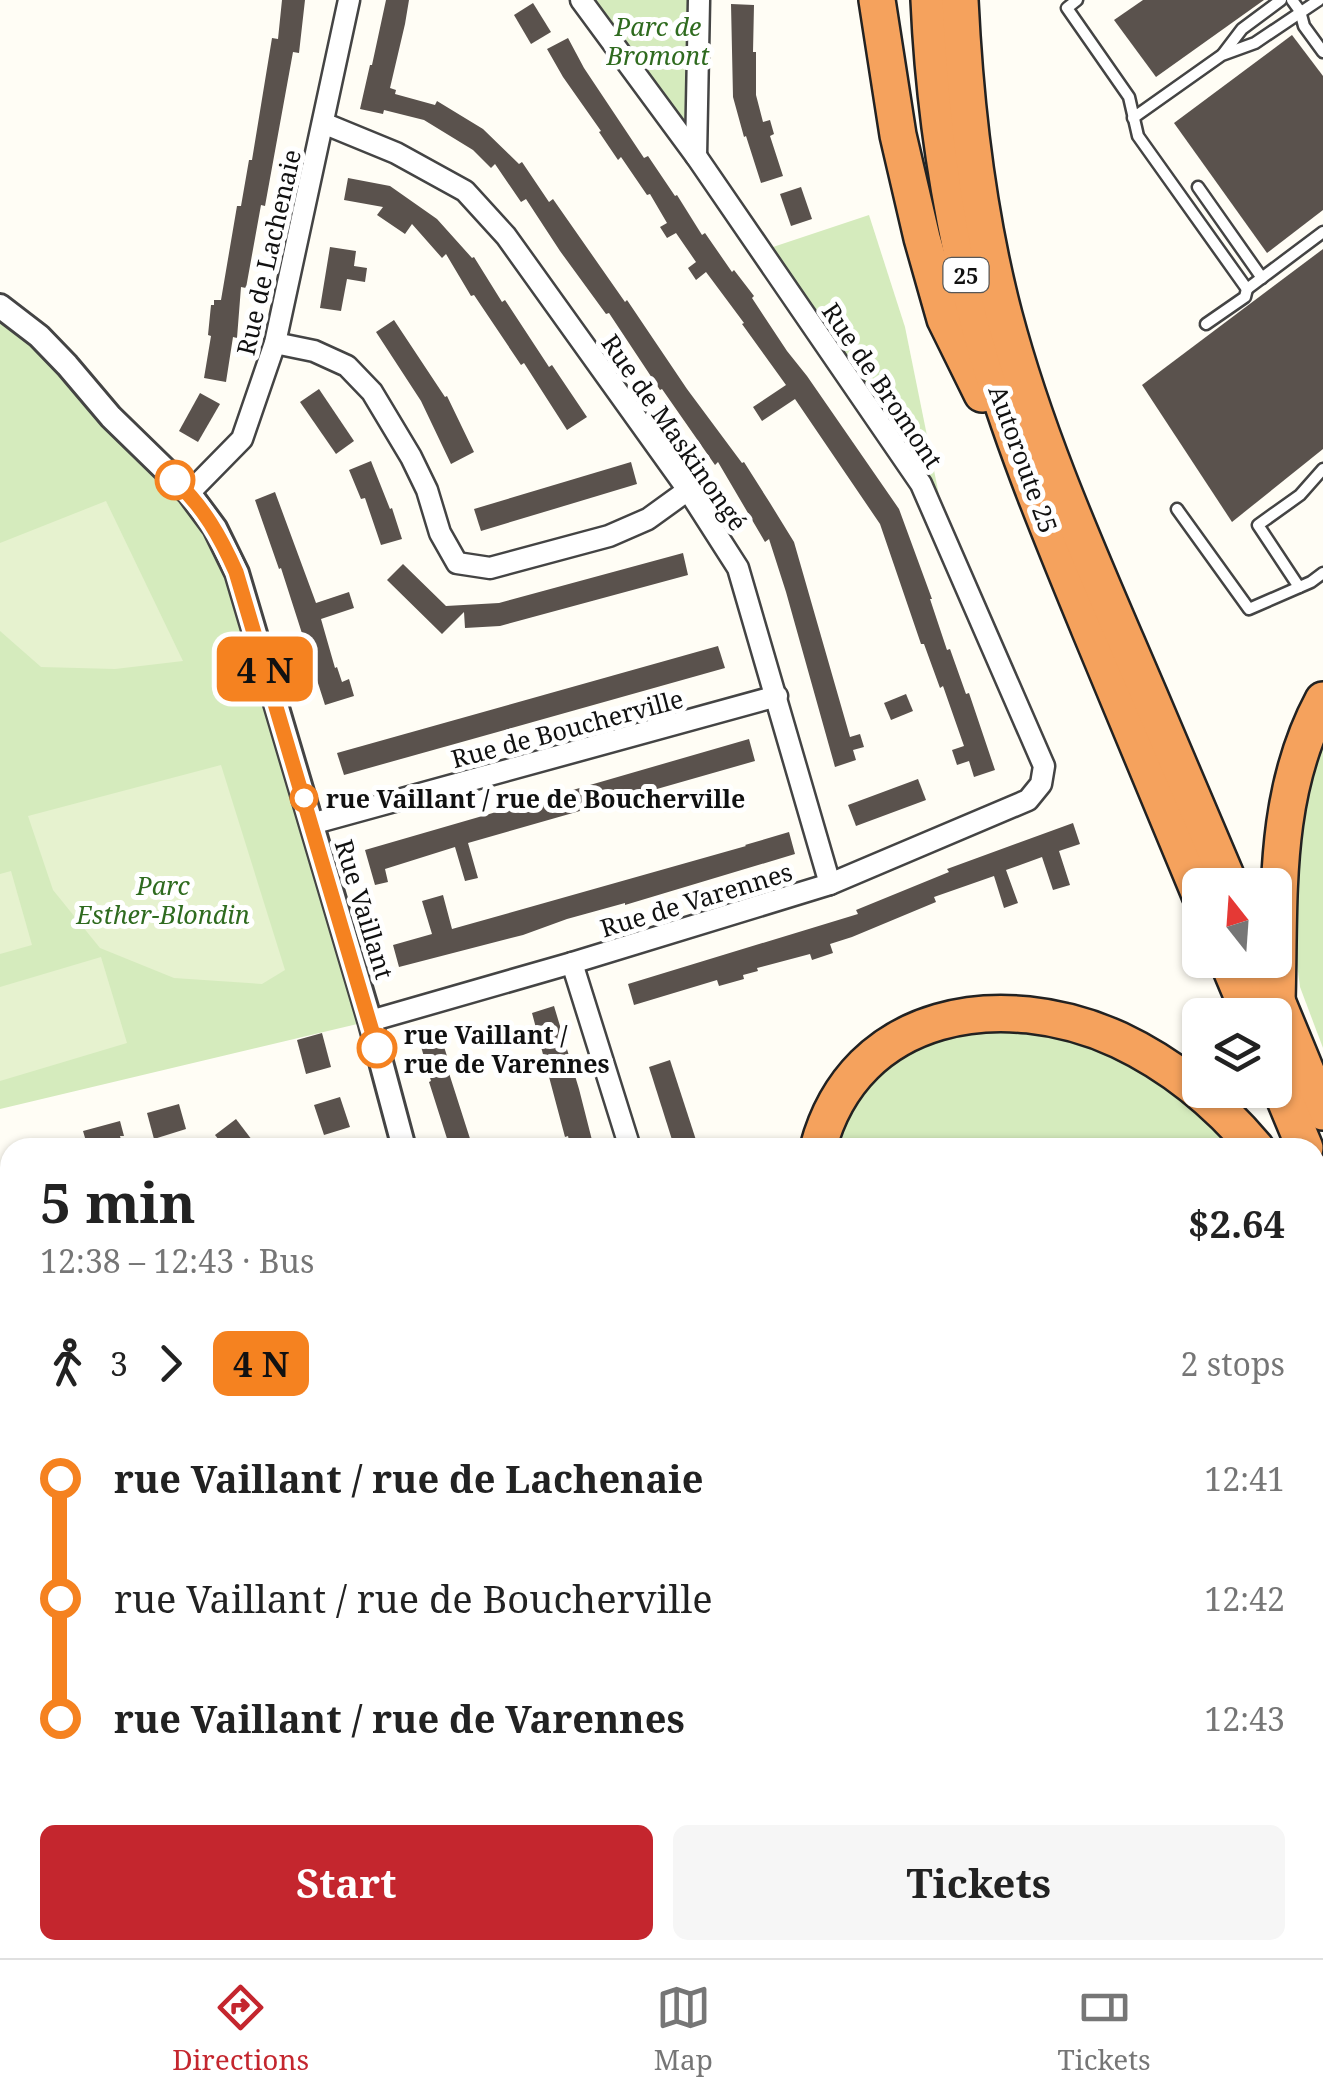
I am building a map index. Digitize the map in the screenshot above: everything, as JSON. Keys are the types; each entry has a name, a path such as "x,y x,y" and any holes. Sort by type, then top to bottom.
{"highway":[{"path":"877,0 898,136 946,319 1052,538"},
{"name":"Autoroute 25","path":"929,0 939,127 953,212 1000,394 1052,538 1189,868"},
{"name":"Autoroute 25","path":"960,0 976,169 994,269 1017,360 1063,494 1223,868"},
{"path":"1264,998 1283,827 1300,756 1323,700"},
{"path":"821,1138 845,1088 867,1062 893,1041 936,1022 1002,1014 1077,1026 1144,1053 1178,1074 1246,1138"},
{"path":"1292,1058 1323,1112"},
{"path":"1288,1108 1301,1138"}],"street":[{"name":"Rue de Lachenaie","path":"189,493 242,439 276,343 348,0"},
{"name":"Rue de Bromont","path":"581,0 696,156 922,484 1044,766 1041,784 1028,800"},
{"path":"696,156 699,0"},
{"name":"Rue de Maskinongé","path":"323,123 396,153 465,190 506,236 688,490 738,568 830,884"},
{"name":"Rue Vaillant","path":"0,306 67,364 112,417 189,493 215,528 236,572 401,1138"},
{"path":"276,343 314,352 347,366 372,392 411,457 440,533 457,563 490,568 609,536 648,519 688,490"},
{"name":"Rue de Boucherville","path":"311,824 777,696"},
{"name":"Rue de Varennes","path":"370,1021 830,884 1028,800"},
{"path":"572,963 627,1138"}],"lane":[{"path":"1077,0 1067,8 1129,97 1138,136 1247,289"},
{"path":"1222,55 1242,29 1281,0"},
{"path":"1292,0 1304,26 1323,50"},
{"path":"1133,118 1222,55 1254,43 1319,0"},
{"path":"1198,187 1262,278"},
{"path":"1206,324 1323,232"},
{"path":"1299,587 1258,524 1300,495 1323,469"},
{"path":"1177,509 1249,609 1323,572"}],"green space":[{"name":"Parc de Bromont","path":"581,0 699,0 696,156"},
{"path":"869,215 905,327 939,495 764,250"},
{"name":"Parc Esther-Blondin","path":"0,306 215,528 370,1021 0,1109"},
{"path":"106,501 183,661 115,669 41,667 0,631 0,543"},
{"path":"1323,733 1323,1048 1300,987 1292,925 1295,838"},
{"path":"221,765 285,970 262,984 174,978 100,948 53,890 28,816"},
{"path":"11,871 32,945 0,954 0,874"},
{"path":"101,957 127,1043 0,1081 0,987"},
{"path":"1053,1029 1141,1065 1182,1098 1182,1108 1195,1108 1227,1138 834,1138 858,1085 945,1030"}],"building":[{"path":"282,0 305,0 299,53 293,52 265,206 261,205 246,288 241,287 237,338 233,337 226,382 204,378 211,305 214,300 221,300 237,206 241,206 252,160 272,38 278,39"},
{"path":"386,0 409,0 390,88 396,90 395,94 435,105 437,101 483,129 519,164 522,162 627,300 770,503 794,542 850,737 860,734 864,747 853,750 856,760 835,767 769,539 765,542 718,462 715,465 660,390 526,199 521,202 495,164 491,168 473,150 424,120 384,110 383,114 360,109"},
{"path":"1143,0 1264,0 1156,77 1114,20"},
{"path":"533,3 551,32 531,44 514,15"},
{"path":"731,4 754,5 756,95 763,122 770,120 774,134 770,136 783,176 761,183 733,97"},
{"path":"1292,35 1323,76 1323,210 1267,253 1174,123"},
{"path":"568,38 644,158 648,156 702,235 705,233 754,296 787,351 899,509 947,650 950,649 966,694 969,693 995,770 974,777 969,761 957,765 952,750 964,746 943,686 940,688 921,644 880,524 795,399 762,421 753,407 786,385 706,272 696,280 688,268 696,262 676,233 667,238 660,227 667,223 650,194 621,157 618,160 563,77 547,49"},
{"path":"348,178 390,186 437,219 474,257 502,302 505,300 587,417 567,430 524,363 521,365 474,295 471,296 446,254 442,258 412,224 405,234 377,215 383,207 344,200"},
{"path":"801,187 812,219 791,226 780,194"},
{"path":"330,247 356,251 354,266 367,268 365,282 347,279 341,311 320,308"},
{"path":"1323,249 1323,449 1232,522 1142,385"},
{"path":"394,320 447,396 474,452 451,464 421,401 376,332"},
{"path":"319,389 354,441 336,454 300,402"},
{"path":"200,393 220,404 198,442 179,431"},
{"path":"371,461 402,539 381,545 365,498 361,499 349,470"},
{"path":"631,462 637,484 481,531 474,509"},
{"path":"275,492 316,603 349,592 354,608 321,619 335,668 342,682 349,679 354,696 325,705 255,500"},
{"path":"683,553 688,575 500,626 465,628 464,612 442,634 387,580 403,564 446,606 499,603"},
{"path":"718,646 725,668 344,775 337,753"},
{"path":"906,694 913,711 891,720 884,703"},
{"path":"749,739 755,761 468,843 478,878 465,881 455,847 385,869 388,882 375,885 365,850"},
{"path":"918,779 926,800 856,826 848,805"},
{"path":"1073,823 1080,844 1059,851 1070,885 1053,890 1042,857 1006,870 1018,903 1004,908 994,876 934,897 936,902 830,944 833,953 812,960 810,954 757,968 758,971 743,975 744,979 719,986 717,980 634,1005 628,984 858,914 856,910 949,872 947,869"},
{"path":"789,832 795,854 523,935 399,967 393,945 432,934 422,901 443,895 452,929"},
{"path":"554,1006 591,1138 565,1137 532,1013"},
{"path":"322,1033 331,1067 306,1074 297,1040"},
{"path":"441,1037 470,1138 447,1138 420,1043"},
{"path":"670,1060 695,1138 671,1138 649,1067"},
{"path":"340,1097 350,1127 324,1135 314,1105"},
{"path":"179,1104 186,1129 154,1138 147,1113"},
{"path":"236,1119 250,1138 217,1138 215,1135"},
{"path":"120,1121 124,1136 85,1138 83,1131"}],"bus line":[{"path":"175,480 215,528 236,572 377,1048"}],"place":[{"name":"rue Vaillant / rue de Boucherville","path":"304,798"},
{"name":"rue Vaillant / rue de Varennes","path":"377,1048"}]}
